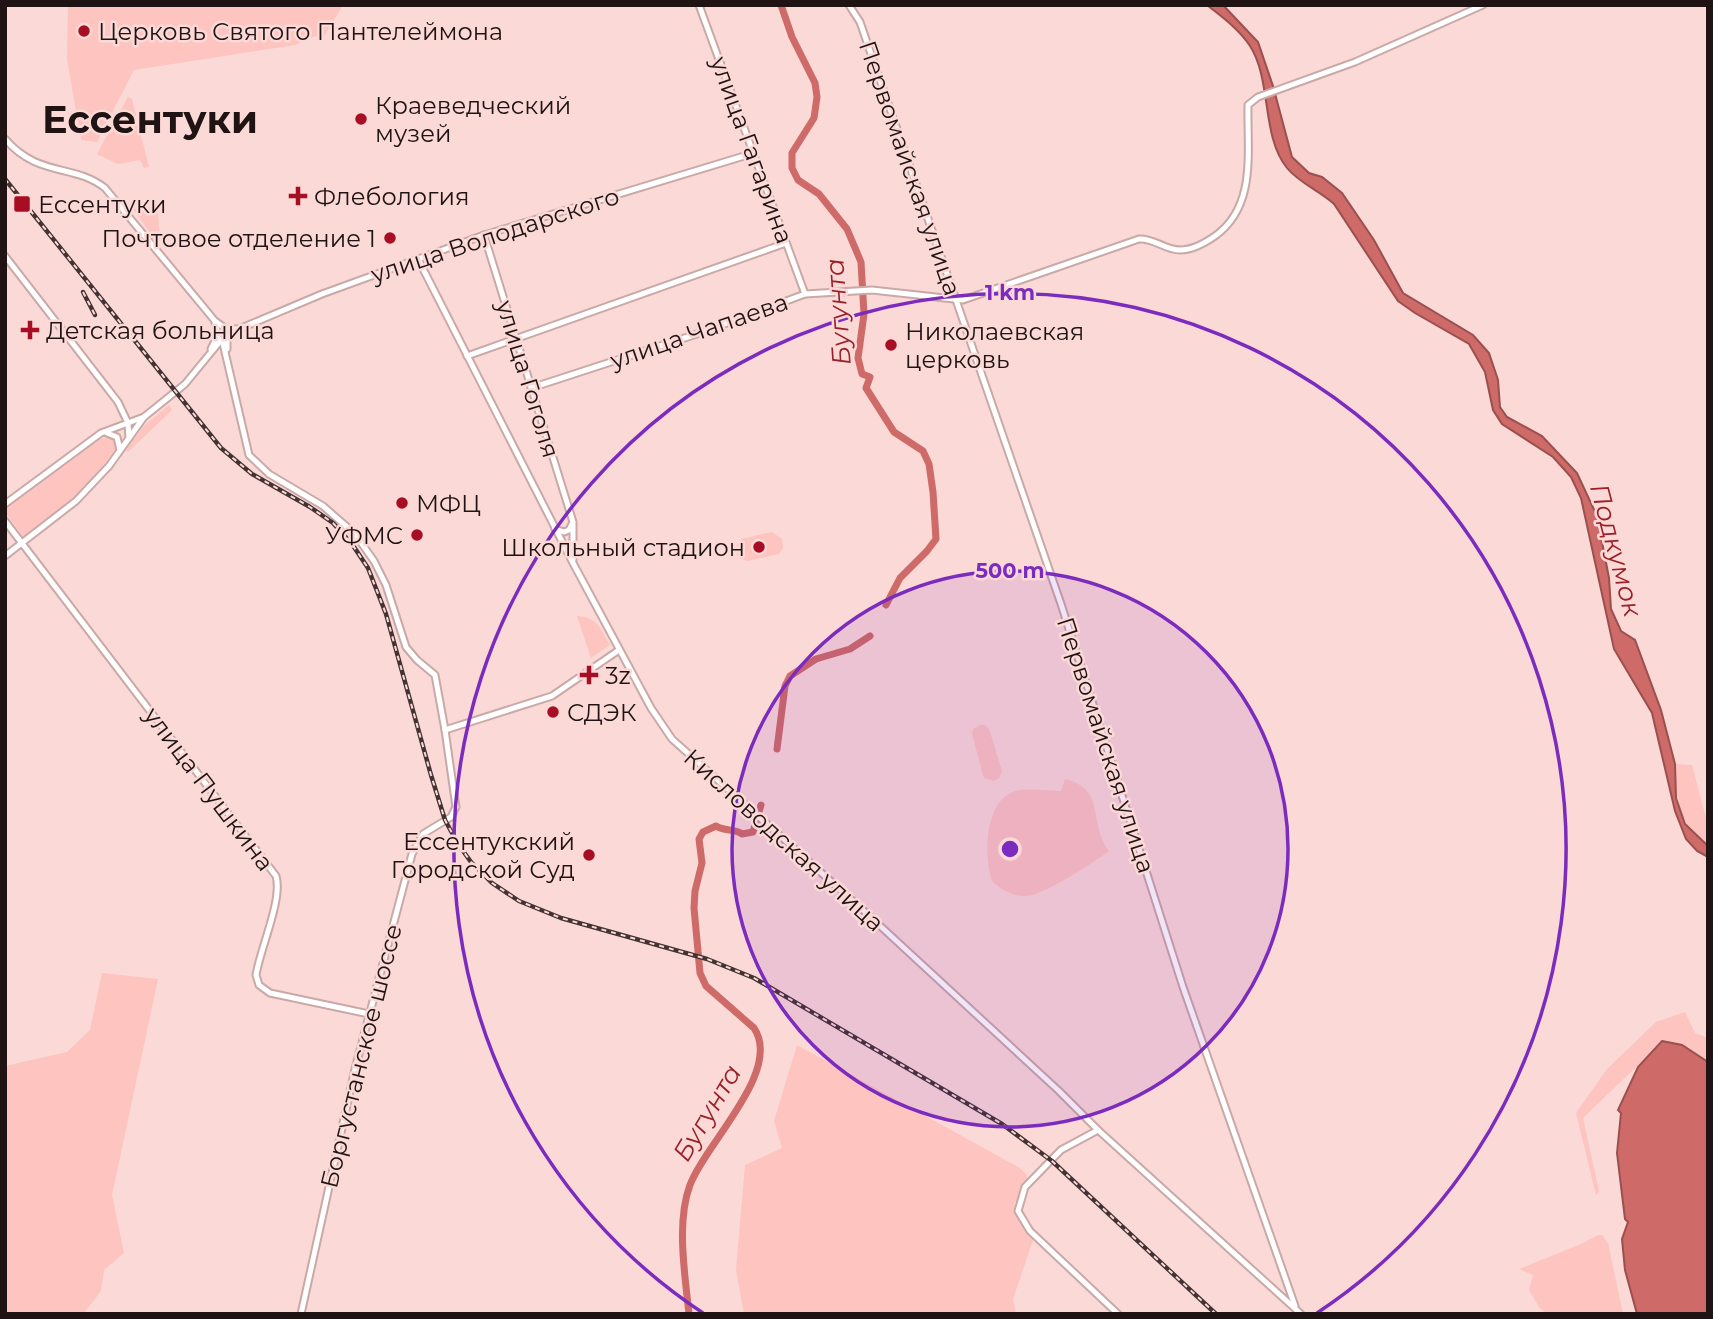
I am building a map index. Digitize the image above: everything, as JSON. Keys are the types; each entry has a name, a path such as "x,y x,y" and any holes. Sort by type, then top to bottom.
{"street":[{"name":"улица Гагарина","path":"699,5 805,294"},
{"name":"Первомайская улица","path":"849,5 860,22 1072,638 1183,987 1299,1311"},
{"name":"улица Чапаева","path":"531,388 703,332 805,294 872,290 968,299 1139,239 1148,238 1180,250 1204,244 1233,220 1242,201 1246,178 1248,105 1258,97 1355,62 1483,5"},
{"path":"5,139 20,154 35,163 89,180 105,188 215,321 229,332 222,337 185,384 144,417 99,478 76,501 5,556"},
{"name":"улица Володарского","path":"239,329 322,294 484,235 754,153"},
{"name":"улица Гоголя","path":"484,235 573,522 573,563"},
{"path":"467,356 786,243"},
{"path":"5,256 118,401 128,423 129,438"},
{"name":"Кисловодская улица","path":"418,259 555,529 651,708 672,739 1299,1311"},
{"path":"215,321 227,356 249,455 260,467 333,514 362,543 386,585 406,647 416,660 435,675 446,730 552,696 620,649"},
{"path":"226,329 239,329"},
{"path":"222,337 239,329"},
{"path":"5,504 102,433 144,417"},
{"path":"102,433 117,437 120,450"},
{"name":"улица Пушкина","path":"5,521 276,876 276,899 257,967 256,975 260,985 270,993 369,1014"},
{"path":"555,529 564,532 569,530 573,522"},
{"name":"Боргустанское шоссе","path":"301,1314 369,1014 415,847 427,830 451,817 456,807 446,730"},
{"path":"1098,1130 1061,1150 1025,1187 1018,1211 1030,1231 1118,1314"}],"shaded area":[{"path":"68,5 343,5 323,38 315,36 295,45 134,70 97,142 81,140 67,59"},
{"path":"1207,5 1223,5 1258,42 1292,157 1309,173 1322,177 1342,193 1374,240 1403,293 1473,335 1489,353 1498,380 1500,407 1507,417 1542,436 1577,473 1597,516 1609,578 1611,609 1621,631 1635,640 1661,710 1675,764 1676,798 1685,824 1708,846 1708,857 1697,851 1686,839 1675,811 1652,713 1614,649 1581,498 1571,477 1553,457 1502,424 1493,410 1485,372 1469,344 1398,301 1334,204 1287,168 1273,140 1257,60 1241,34"},
{"path":"128,97 132,99 149,167 144,168 140,160 118,164 97,154"},
{"path":"157,207 160,236 153,237 133,209"},
{"path":"169,405 172,410 128,452 126,450 144,426"},
{"path":"111,436 116,441 116,448 89,484 24,538 5,512 5,508 93,441"},
{"name":"Школьный стадион","path":"772,532 782,539 783,548 779,554 747,561 738,557 735,548 741,539"},
{"path":"577,616 594,622 610,645 591,658"},
{"path":"980,725 989,729 1002,771 1000,777 994,781 984,778 972,734 973,729"},
{"path":"1675,764 1692,765 1708,826 1708,846 1690,830 1685,820 1676,788"},
{"path":"1065,779 1078,784 1092,798 1099,828 1109,851 1072,876 1041,892 1021,896 1005,891 992,881 989,871 987,845 996,807 1003,798 1013,792 1030,789 1061,791"},
{"path":"102,973 158,979 112,1195 124,1253 104,1270 101,1291 83,1314 5,1314 5,1066 67,1052 90,1030"},
{"path":"1685,1012 1695,1033 1708,1038 1708,1062 1682,1045 1662,1042 1583,1118 1599,1191 1596,1195 1576,1113 1607,1069 1656,1022"},
{"path":"1662,1041 1682,1045 1708,1062 1708,1314 1637,1314 1625,1270 1622,1239 1628,1222 1625,1219 1617,1153 1621,1113 1618,1110 1638,1067"},
{"path":"797,1045 1020,1168 1027,1175 1014,1204 1033,1240 1013,1299 1016,1314 744,1314 736,1270 745,1165 782,1148 774,1121"},
{"path":"1602,1235 1608,1243 1623,1314 1546,1314 1529,1290 1533,1275 1519,1269"}],"waterway":[{"name":"Бугунта","path":"781,5 792,37 815,83 817,97 814,118 792,153 792,168 798,180 819,194 847,229 861,262 864,314 858,358 862,374 870,377 866,388 894,432 923,451 929,464 936,539 900,578 886,605"},
{"name":"Бугунта","path":"777,749 785,686 790,676 816,659 850,649 870,636"},
{"name":"Бугунта","path":"689,1314 682,1232 686,1200 698,1168 750,1086 758,1065 760,1045 754,1028 706,986 700,973 694,908 702,863 699,839 703,832 716,826 742,834 753,832 761,805"}],"railway":[{"path":"5,179 221,448 252,474 333,523 352,544 368,568 386,614 445,820 471,862 492,883 519,901 561,918 707,959 754,978 1002,1124 1052,1161 1216,1314"},
{"path":"83,292 95,315"}],"place":[{"name":"Церковь Святого Пантелеймона","path":"84,31"},
{"name":"Краеведческий музей","path":"361,119"},
{"name":"Флебология","path":"298,196"},
{"name":"Ессентуки","path":"22,204"},
{"name":"Почтовое отделение 1","path":"390,238"},
{"name":"Детская больница","path":"30,330"},
{"name":"Николаевская церковь","path":"891,345"},
{"name":"МФЦ","path":"402,503"},
{"name":"УФМС","path":"417,535"},
{"name":"Школьный стадион","path":"759,547"},
{"name":"3z","path":"589,675"},
{"name":"СДЭК","path":"553,712"},
{"name":"Ессентукский Городской Суд","path":"589,855"}],"district":[{"name":"Ессентуки","path":"150,119"}],"water label":[{"name":"Подкумок","path":"1616,550"}]}
